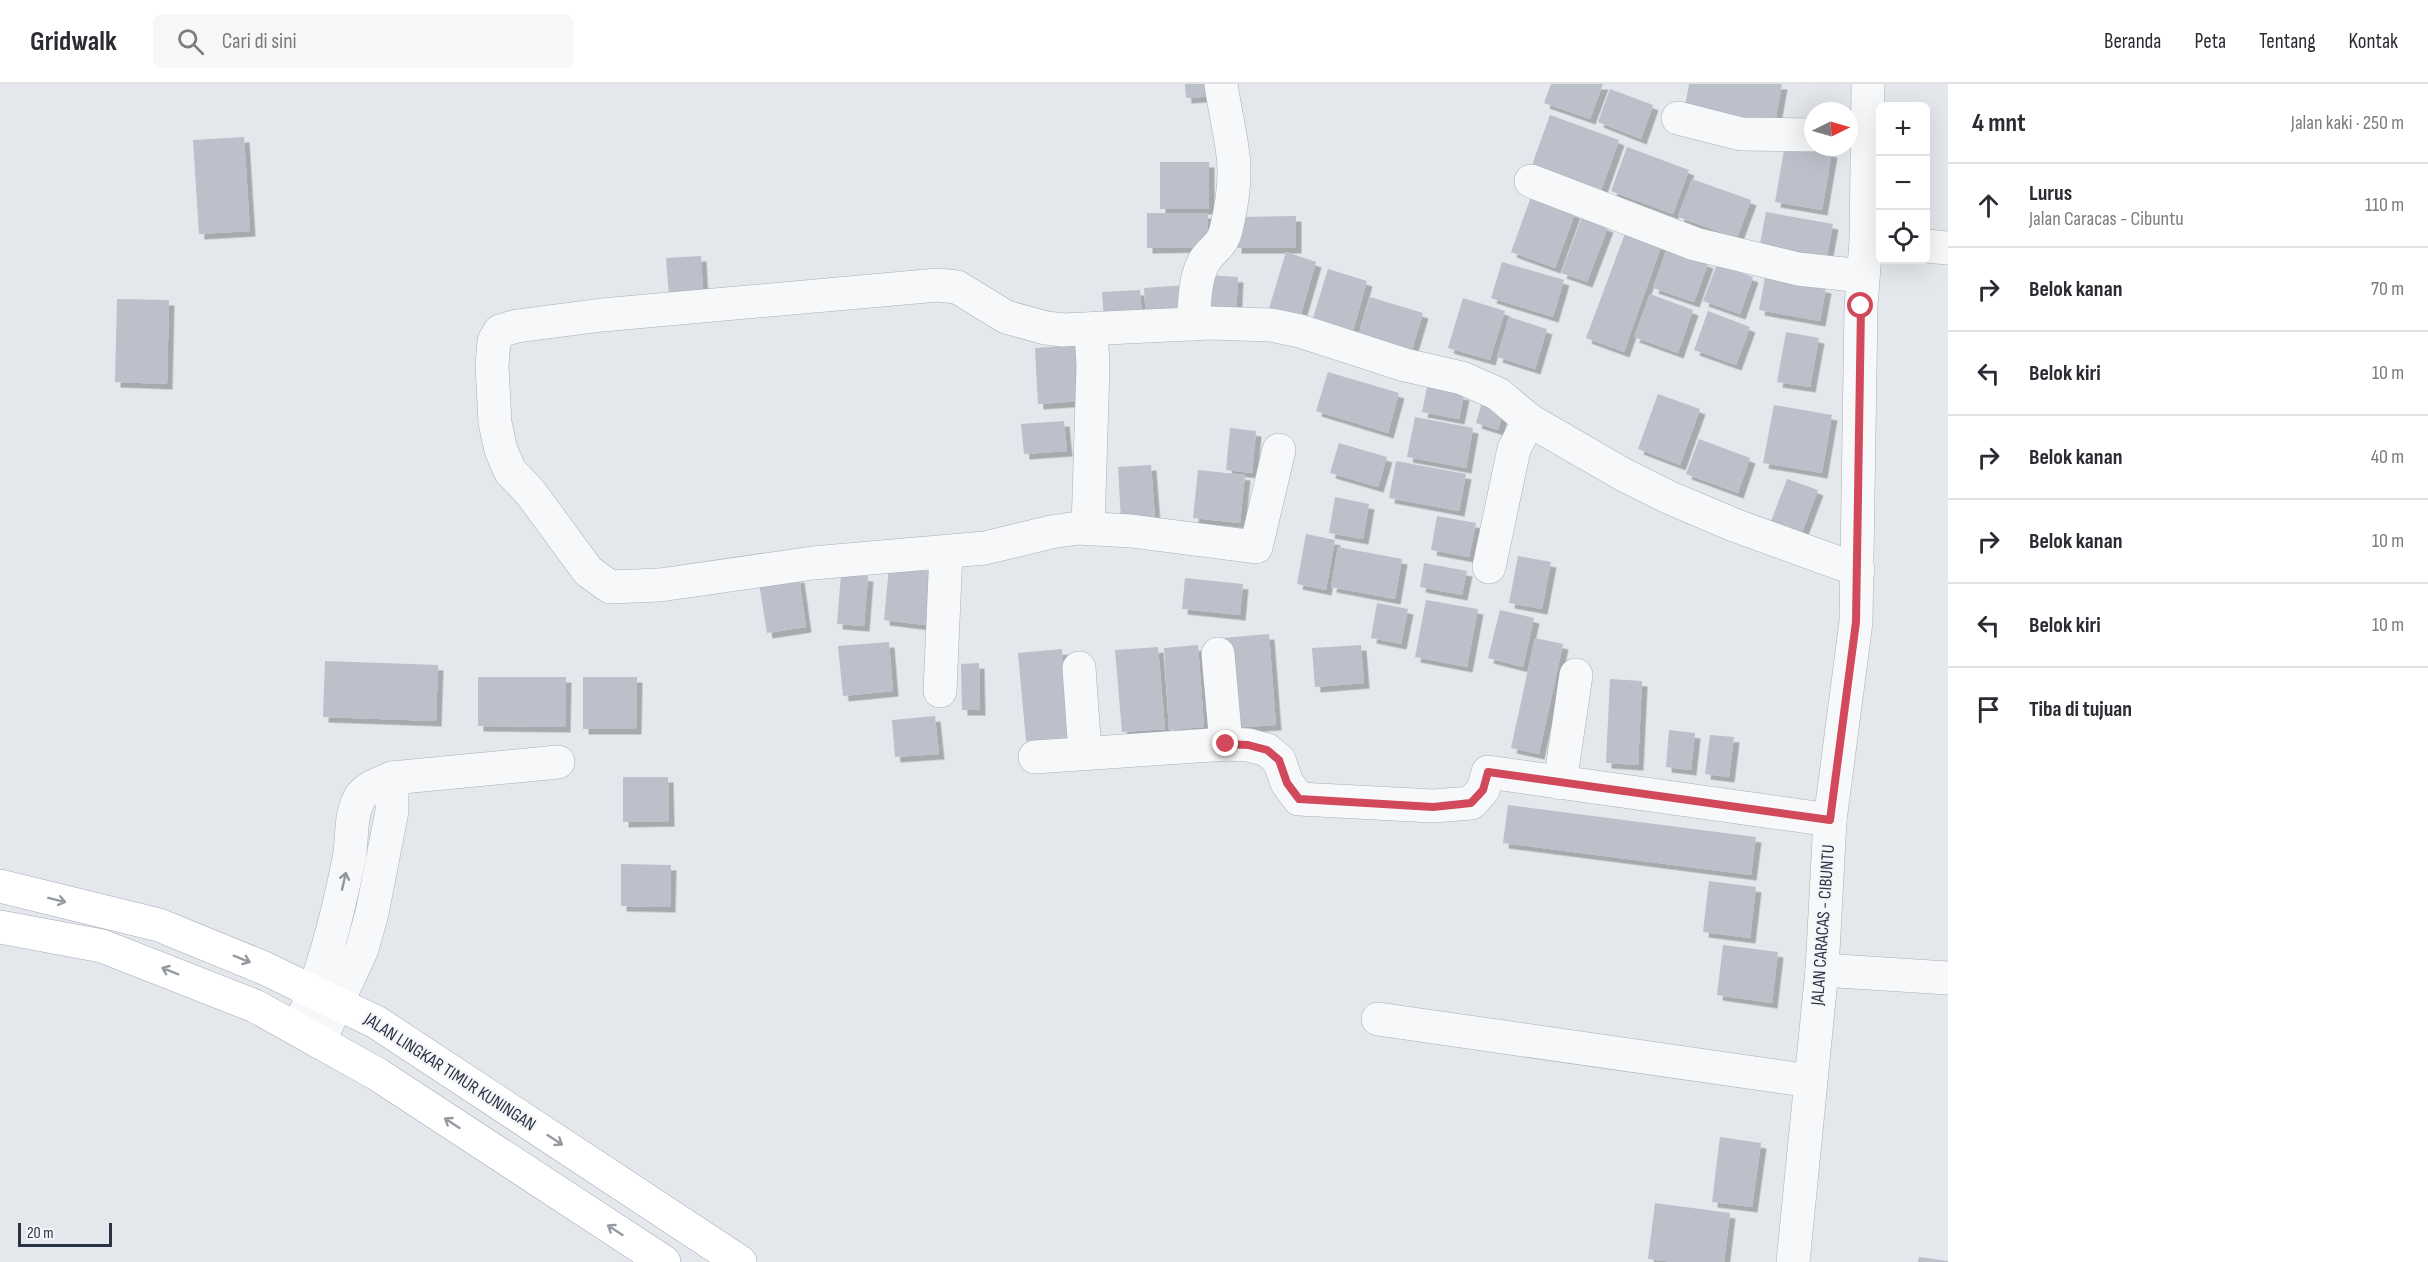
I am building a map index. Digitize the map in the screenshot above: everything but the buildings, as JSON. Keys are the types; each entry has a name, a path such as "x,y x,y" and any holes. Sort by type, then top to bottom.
{"main road":[{"name":"JALAN LINGKAR TIMUR KUNINGAN","path":"0,886 159,925 264,968 376,1022 740,1262"},
{"path":"0,927 102,946 255,1006 377,1074 664,1262"}],"street":[{"path":"1193,324 1201,270 1206,260 1221,244 1226,230 1234,178 1233,149 1226,122 1221,84"},
{"name":"JALAN CARACAS - CIBUNTU","path":"1793,1262 1822,970 1830,820 1856,622 1863,276 1873,241 1858,135 1868,84"},
{"path":"1678,118 1741,134 1804,135"},
{"path":"1531,181 1695,244 1798,269 1863,276"},
{"path":"1930,246 1948,248"},
{"path":"1279,450 1256,547 1131,531 1088,529 1051,532 985,548 813,563 660,585 610,587 588,571 530,492 510,471 501,450 495,423 492,366 494,341 500,331 517,326 602,315 938,285 957,287 1006,317 1063,330 1193,324 1271,325 1300,331 1405,365 1462,378 1498,394 1529,420 1624,475 1668,497 1734,525 1858,570"},
{"path":"1088,529 1093,366 1091,329"},
{"path":"1489,567 1514,449 1529,420"},
{"path":"940,691 946,552"},
{"path":"1218,654 1226,744"},
{"path":"1079,668 1085,753"},
{"path":"1560,783 1576,675"},
{"path":"1035,757 1226,744 1248,745 1267,750 1279,760 1287,783 1299,799 1433,807 1471,803 1483,790 1488,772 1830,820"},
{"path":"308,1036 326,998 331,938 350,856 353,817 361,796 375,785 392,778 558,762"},
{"path":"1822,970 1948,978"},
{"path":"1378,1019 1810,1081"}],"route":[{"path":"1226,744 1248,745 1267,750 1279,760 1287,783 1299,799 1433,807 1471,803 1483,790 1488,772 1830,820 1856,622 1861,306"}]}
